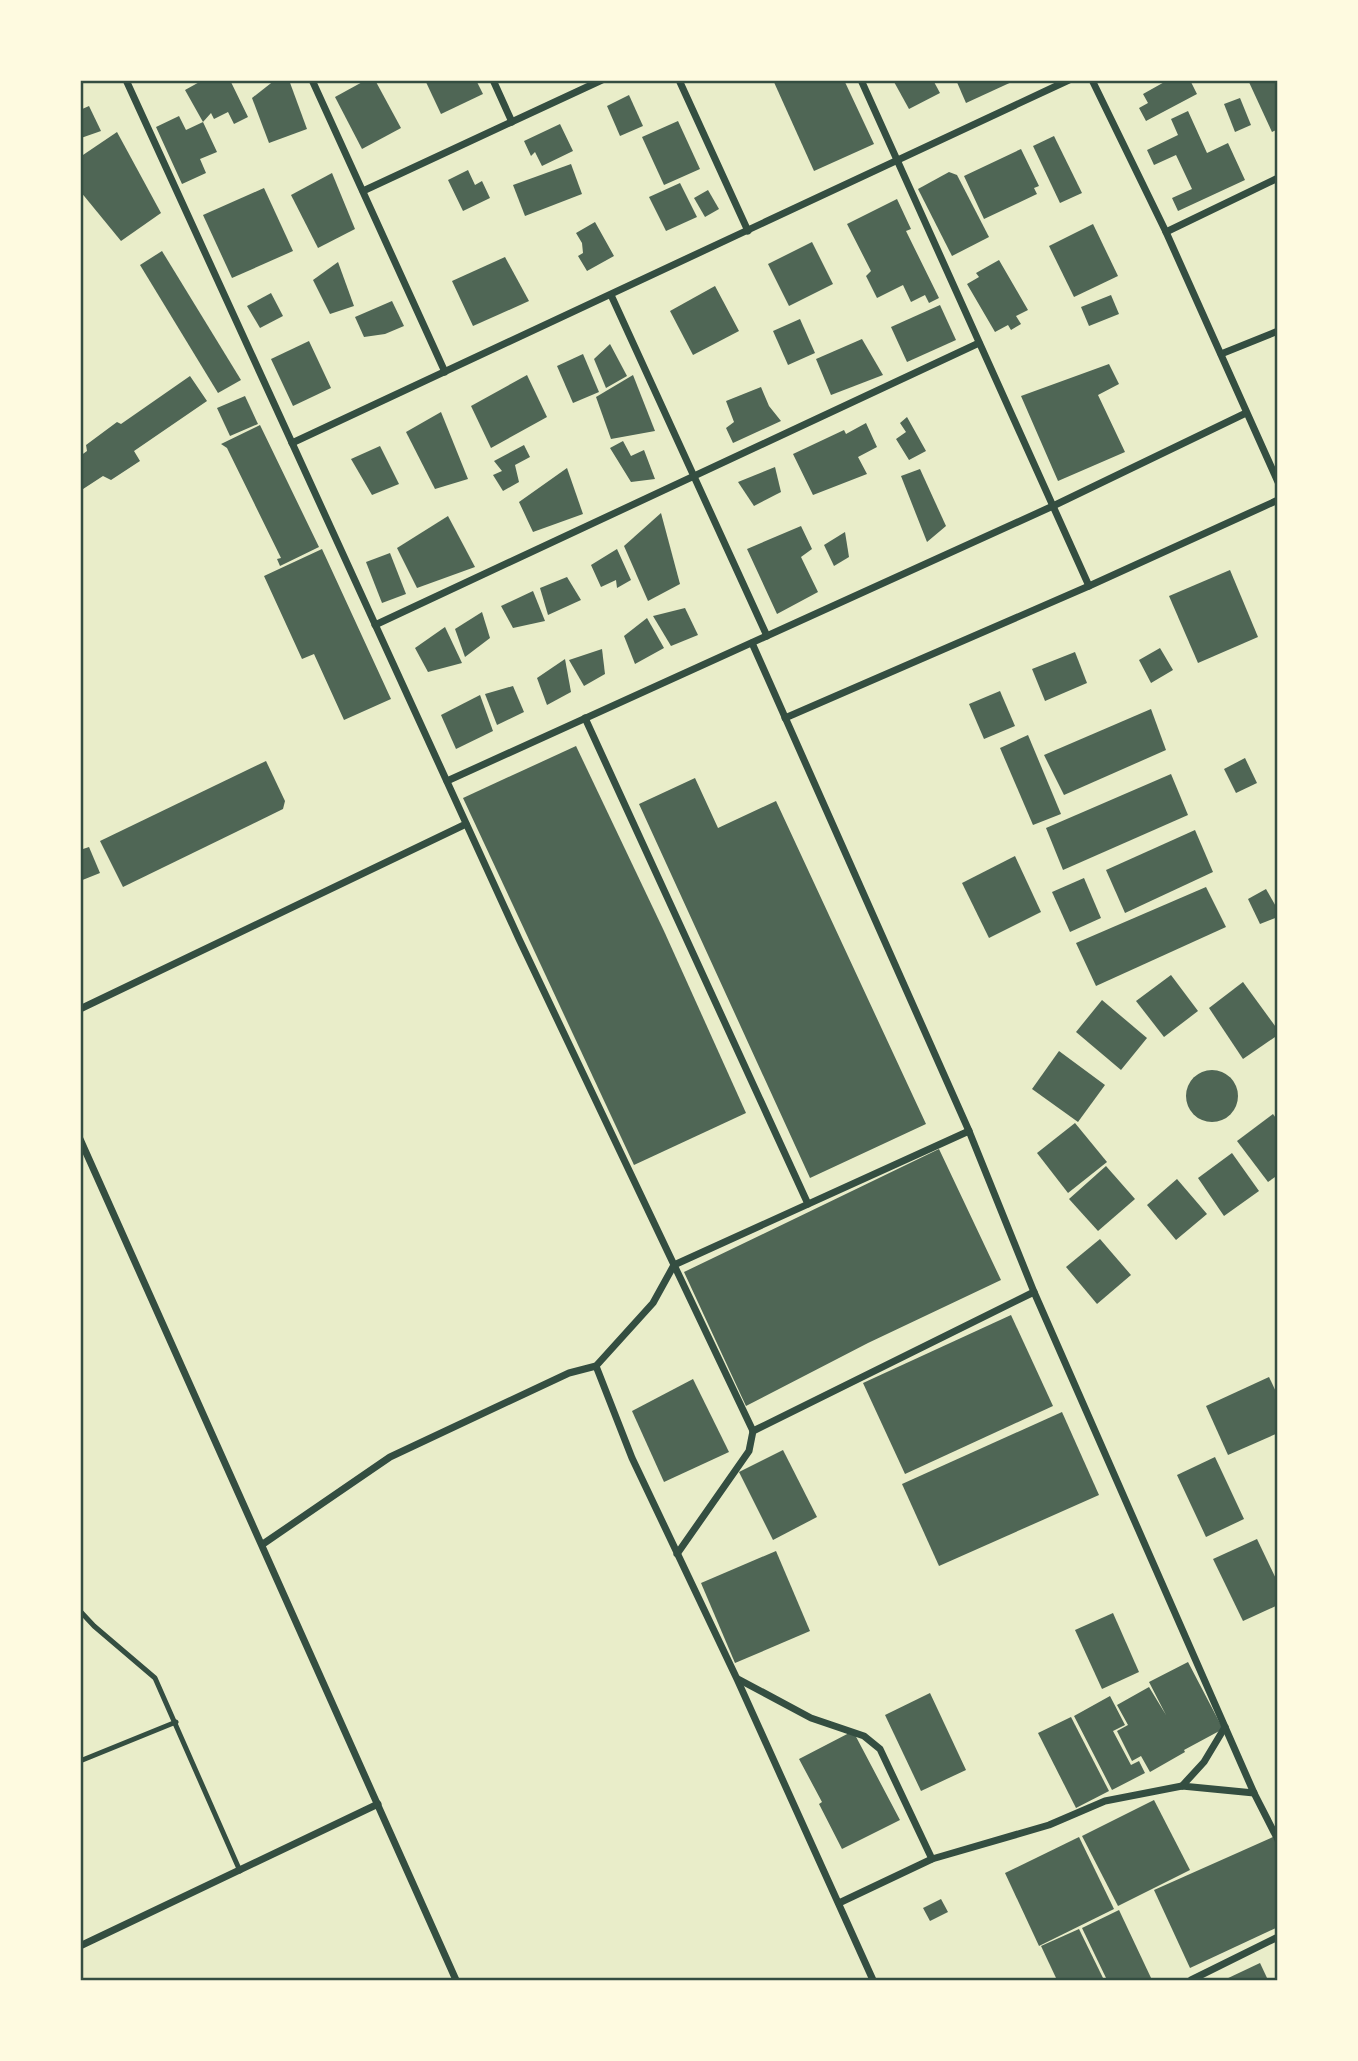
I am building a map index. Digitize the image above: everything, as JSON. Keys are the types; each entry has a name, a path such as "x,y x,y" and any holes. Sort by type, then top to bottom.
{"street":[{"path":"125,80 466,824 753,1430 749,1451 677,1554"},
{"path":"312,80 445,372"},
{"path":"493,80 512,122"},
{"path":"362,191 602,80"},
{"path":"679,80 748,231"},
{"path":"861,80 1089,586"},
{"path":"292,443 1069,80"},
{"path":"1092,80 1166,232 1278,482"},
{"path":"1166,232 1278,178"},
{"path":"611,295 767,636"},
{"path":"1221,354 1278,331"},
{"path":"376,625 979,343"},
{"path":"447,780 1053,506 1246,413"},
{"path":"785,718 1089,586 1278,500"},
{"path":"752,643 969,1131 1034,1292 1254,1793 1278,1839"},
{"path":"585,718 808,1204"},
{"path":"80,1009 466,824"},
{"path":"263,1544 390,1457 569,1373 596,1366 653,1303 674,1265 969,1131"},
{"path":"80,1139 456,1980"},
{"path":"753,1430 1034,1292"},
{"path":"596,1366 632,1458 737,1679 873,1980"},
{"path":"737,1679 811,1718 864,1736 880,1749 932,1859"},
{"path":"1182,1786 1203,1762 1225,1727"},
{"path":"839,1903 932,1859 1049,1825 1083,1813 1105,1801 1182,1786 1254,1793"},
{"path":"80,1946 378,1804"},
{"path":"1191,1980 1278,1937"}],"lane":[{"path":"80,1611 155,1678 240,1871"},
{"path":"80,1761 176,1722"}],"building":[{"path":"203,80 230,80 248,117 234,124 228,112 214,119 211,113 203,122 185,90"},
{"path":"275,80 289,80 307,129 269,143 252,98"},
{"path":"366,80 375,80 401,128 362,149 335,97"},
{"path":"425,80 476,80 483,94 441,114"},
{"path":"773,80 844,80 874,144 814,171"},
{"path":"893,80 933,80 940,93 909,109"},
{"path":"956,80 1016,80 966,103"},
{"path":"1168,80 1190,80 1197,94 1146,121 1139,108 1148,103 1143,94"},
{"path":"1248,80 1278,80 1278,129 1272,132"},
{"path":"629,95 643,126 620,136 607,106"},
{"path":"1240,98 1251,125 1235,132 1224,104"},
{"path":"89,106 101,131 81,138 80,110"},
{"path":"1188,111 1207,153 1228,143 1245,180 1178,211 1172,198 1192,189 1176,155 1154,165 1147,150 1178,135 1171,119"},
{"path":"179,116 186,130 203,122 217,152 200,159 206,173 182,184 156,127"},
{"path":"678,121 700,169 664,185 642,137"},
{"path":"560,124 573,151 542,166 535,152 531,156 524,141"},
{"path":"117,132 161,213 121,241 80,191 80,157"},
{"path":"1054,136 1082,193 1060,203 1033,146"},
{"path":"1021,149 1039,186 1034,188 1037,194 984,219 964,176"},
{"path":"571,164 582,194 525,216 513,185"},
{"path":"468,170 475,185 482,181 490,198 463,211 448,180"},
{"path":"949,172 957,175 989,237 952,256 918,189"},
{"path":"332,173 355,229 318,248 291,195"},
{"path":"680,183 697,217 666,231 649,197"},
{"path":"264,188 293,251 232,278 203,215"},
{"path":"708,190 719,209 705,217 694,198"},
{"path":"897,199 911,229 906,231 939,298 929,303 925,295 911,302 903,285 877,298 866,276 871,271 847,224"},
{"path":"595,222 614,256 587,271 578,256 583,253 582,243 576,233"},
{"path":"1093,224 1118,276 1074,297 1049,246"},
{"path":"812,242 833,284 789,306 768,264"},
{"path":"162,251 241,380 218,393 140,265"},
{"path":"505,257 529,301 473,326 452,281"},
{"path":"999,260 1028,310 1016,316 1021,324 1011,330 1008,325 995,332 967,284 979,277 976,273"},
{"path":"338,262 354,306 330,314 313,280"},
{"path":"715,286 739,331 693,355 670,311"},
{"path":"271,293 283,316 260,328 247,306"},
{"path":"1111,295 1119,314 1089,326 1081,307"},
{"path":"392,301 404,326 385,334 364,337 355,317"},
{"path":"940,305 956,340 907,362 891,327"},
{"path":"800,319 815,353 788,365 773,331"},
{"path":"862,339 883,375 831,395 816,359"},
{"path":"309,341 331,388 293,406 271,359"},
{"path":"610,344 627,376 606,388 594,359"},
{"path":"583,354 599,392 573,403 557,366"},
{"path":"1109,364 1119,384 1098,395 1125,452 1058,481 1021,396"},
{"path":"527,375 547,417 491,448 471,406"},
{"path":"633,375 655,431 611,439 596,397"},
{"path":"190,376 207,401 134,451 140,461 111,480 103,476 80,491 80,456 87,451 86,445"},
{"path":"761,387 769,406 781,421 733,443 726,428 734,422 726,401"},
{"path":"245,396 258,424 230,436 217,408"},
{"path":"441,412 468,479 435,489 406,432"},
{"path":"907,417 926,451 909,460 896,439 906,432 900,423"},
{"path":"866,423 877,447 858,457 867,474 813,495 793,454 844,430 846,434"},
{"path":"260,425 319,547 280,566 277,559 281,558 227,448 221,444"},
{"path":"623,441 631,456 644,450 655,479 631,482 610,448"},
{"path":"524,445 530,457 515,465 519,482 503,491 493,475 502,471 494,461"},
{"path":"380,446 399,484 372,495 351,459"},
{"path":"775,467 781,492 754,506 738,482"},
{"path":"567,468 583,514 533,532 519,502"},
{"path":"920,469 946,526 927,542 901,476"},
{"path":"661,513 680,584 648,601 624,546"},
{"path":"448,516 475,567 417,588 397,548"},
{"path":"801,526 812,549 801,557 818,592 777,614 747,549"},
{"path":"845,532 849,557 834,566 824,545"},
{"path":"322,549 391,699 344,720 314,654 302,659 264,576"},
{"path":"617,549 631,580 617,588 616,580 601,587 591,565"},
{"path":"390,553 406,594 382,603 366,562"},
{"path":"1230,570 1258,637 1198,663 1169,596"},
{"path":"567,577 581,600 548,615 540,588"},
{"path":"533,591 545,621 513,628 501,606"},
{"path":"685,608 698,635 671,646 653,616"},
{"path":"482,612 490,638 465,657 455,629"},
{"path":"647,618 664,648 635,664 624,636"},
{"path":"445,627 462,663 428,672 415,648"},
{"path":"1160,648 1173,670 1151,683 1139,660"},
{"path":"602,649 605,674 584,686 569,660"},
{"path":"1075,652 1087,683 1045,701 1032,669"},
{"path":"565,659 571,692 547,705 537,678"},
{"path":"513,686 524,712 497,725 485,694"},
{"path":"1000,691 1015,726 984,739 969,704"},
{"path":"480,695 493,731 456,749 441,715"},
{"path":"1151,709 1166,750 1064,795 1044,755"},
{"path":"1028,735 1061,814 1033,825 1000,748"},
{"path":"576,746 746,1113 634,1165 463,798"},
{"path":"1245,758 1257,783 1236,793 1224,769"},
{"path":"266,761 285,801 283,809 123,887 100,841"},
{"path":"1171,774 1188,815 1063,870 1046,828"},
{"path":"695,778 718,828 776,801 926,1124 810,1178 639,804"},
{"path":"1195,830 1213,872 1125,913 1106,870"},
{"path":"89,847 100,873 80,881 80,850"},
{"path":"1015,856 1041,912 989,938 962,883"},
{"path":"1084,878 1101,918 1070,932 1052,892"},
{"path":"1206,887 1226,927 1096,986 1076,943"},
{"path":"1266,889 1278,910 1278,917 1260,924 1248,899"},
{"path":"1171,975 1198,1011 1164,1037 1136,1001"},
{"path":"1243,982 1278,1030 1278,1035 1243,1059 1209,1008"},
{"path":"1102,1000 1147,1038 1121,1070 1076,1032"},
{"path":"1059,1051 1105,1085 1078,1122 1032,1089"},
{"path":"1212,1070 1231,1077 1238,1096 1231,1115 1212,1122 1193,1115 1186,1096 1193,1077"},
{"path":"1273,1114 1278,1121 1278,1175 1268,1182 1237,1141"},
{"path":"1075,1123 1107,1162 1068,1193 1037,1153"},
{"path":"939,1149 1001,1280 868,1343 746,1406 684,1272"},
{"path":"1232,1153 1259,1191 1224,1216 1198,1178"},
{"path":"1106,1166 1135,1199 1098,1231 1069,1199"},
{"path":"1177,1179 1207,1214 1176,1240 1147,1205"},
{"path":"1100,1239 1131,1275 1097,1304 1066,1267"},
{"path":"1011,1315 1053,1406 905,1474 863,1383"},
{"path":"1269,1377 1278,1396 1278,1433 1228,1455 1206,1406"},
{"path":"693,1379 729,1452 664,1482 632,1411"},
{"path":"1062,1412 1099,1495 939,1566 902,1484"},
{"path":"783,1450 817,1517 773,1540 739,1472"},
{"path":"1215,1457 1244,1519 1206,1537 1177,1475"},
{"path":"1257,1539 1278,1583 1278,1605 1243,1621 1213,1559"},
{"path":"776,1551 810,1631 735,1663 701,1583"},
{"path":"1113,1613 1139,1672 1102,1689 1075,1630"},
{"path":"1188,1662 1223,1729 1150,1772 1141,1756 1132,1761 1117,1731 1128,1725 1117,1705 1149,1687 1166,1715 1149,1682"},
{"path":"930,1693 966,1770 921,1791 885,1715"},
{"path":"1110,1696 1125,1725 1113,1731 1131,1765 1139,1761 1145,1773 1112,1790 1074,1716"},
{"path":"1071,1717 1109,1791 1076,1808 1038,1733"},
{"path":"853,1731 900,1820 842,1849 819,1804 822,1802 799,1759"},
{"path":"1154,1800 1190,1870 1118,1906 1082,1836"},
{"path":"1079,1837 1114,1909 1039,1946 1005,1873"},
{"path":"1273,1837 1278,1846 1278,1927 1190,1968 1154,1890"},
{"path":"941,1899 948,1912 930,1921 923,1908"},
{"path":"1119,1910 1152,1980 1107,1980 1082,1928"},
{"path":"1079,1929 1104,1980 1057,1980 1041,1946"},
{"path":"1260,1963 1268,1980 1224,1980"}]}
